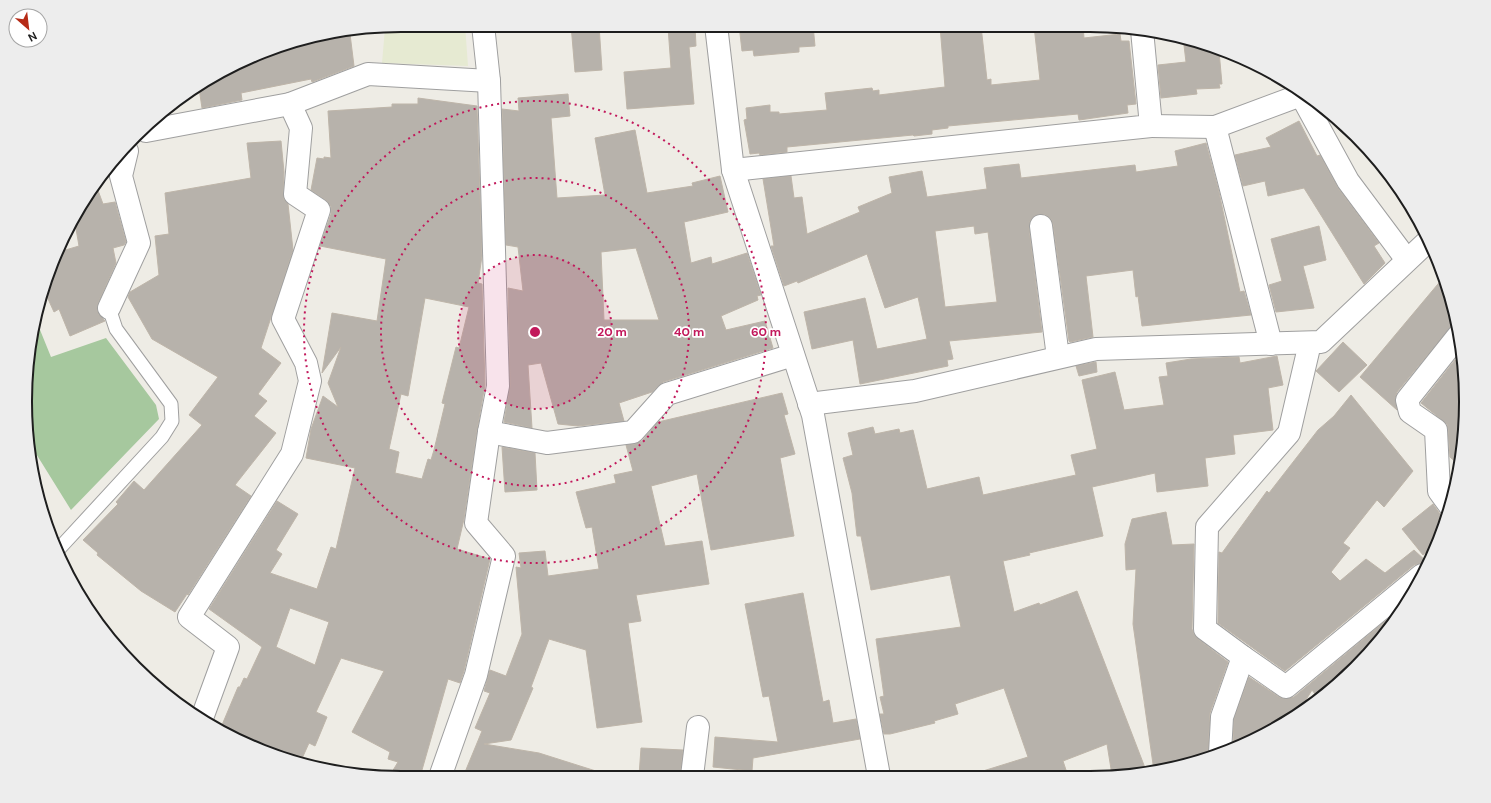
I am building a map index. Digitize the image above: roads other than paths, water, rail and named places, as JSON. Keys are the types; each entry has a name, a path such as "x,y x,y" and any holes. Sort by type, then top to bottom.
{"street":[{"path":"442,771 476,674 504,556 476,523 489,432 498,386 489,81 484,32"},
{"path":"717,32 733,170 813,415 878,771"},
{"path":"1143,36 1152,126"},
{"path":"151,130 290,104 368,74 489,81"},
{"path":"733,170 1152,126 1215,127 1298,96"},
{"path":"1304,101 1348,181 1407,260"},
{"path":"204,713 228,647 189,617 292,454 310,381 306,363 283,319 319,210 295,194 301,128 290,104"},
{"path":"1215,127 1271,344"},
{"path":"109,308 139,243 121,176 126,156"},
{"path":"1041,226 1058,358"},
{"path":"809,404 915,391 1096,348 1321,342 1424,245"},
{"path":"1445,500 1439,491 1436,430 1410,412 1406,400 1454,341"},
{"path":"1310,343 1289,433 1207,527 1205,630 1286,687 1409,585"},
{"path":"489,432 547,443 633,432 667,394 794,355"},
{"path":"1220,747 1222,717 1243,657"},
{"path":"693,771 698,727"}],"lane":[{"path":"61,546 162,437 172,421 171,404 116,329 109,308"}]}
